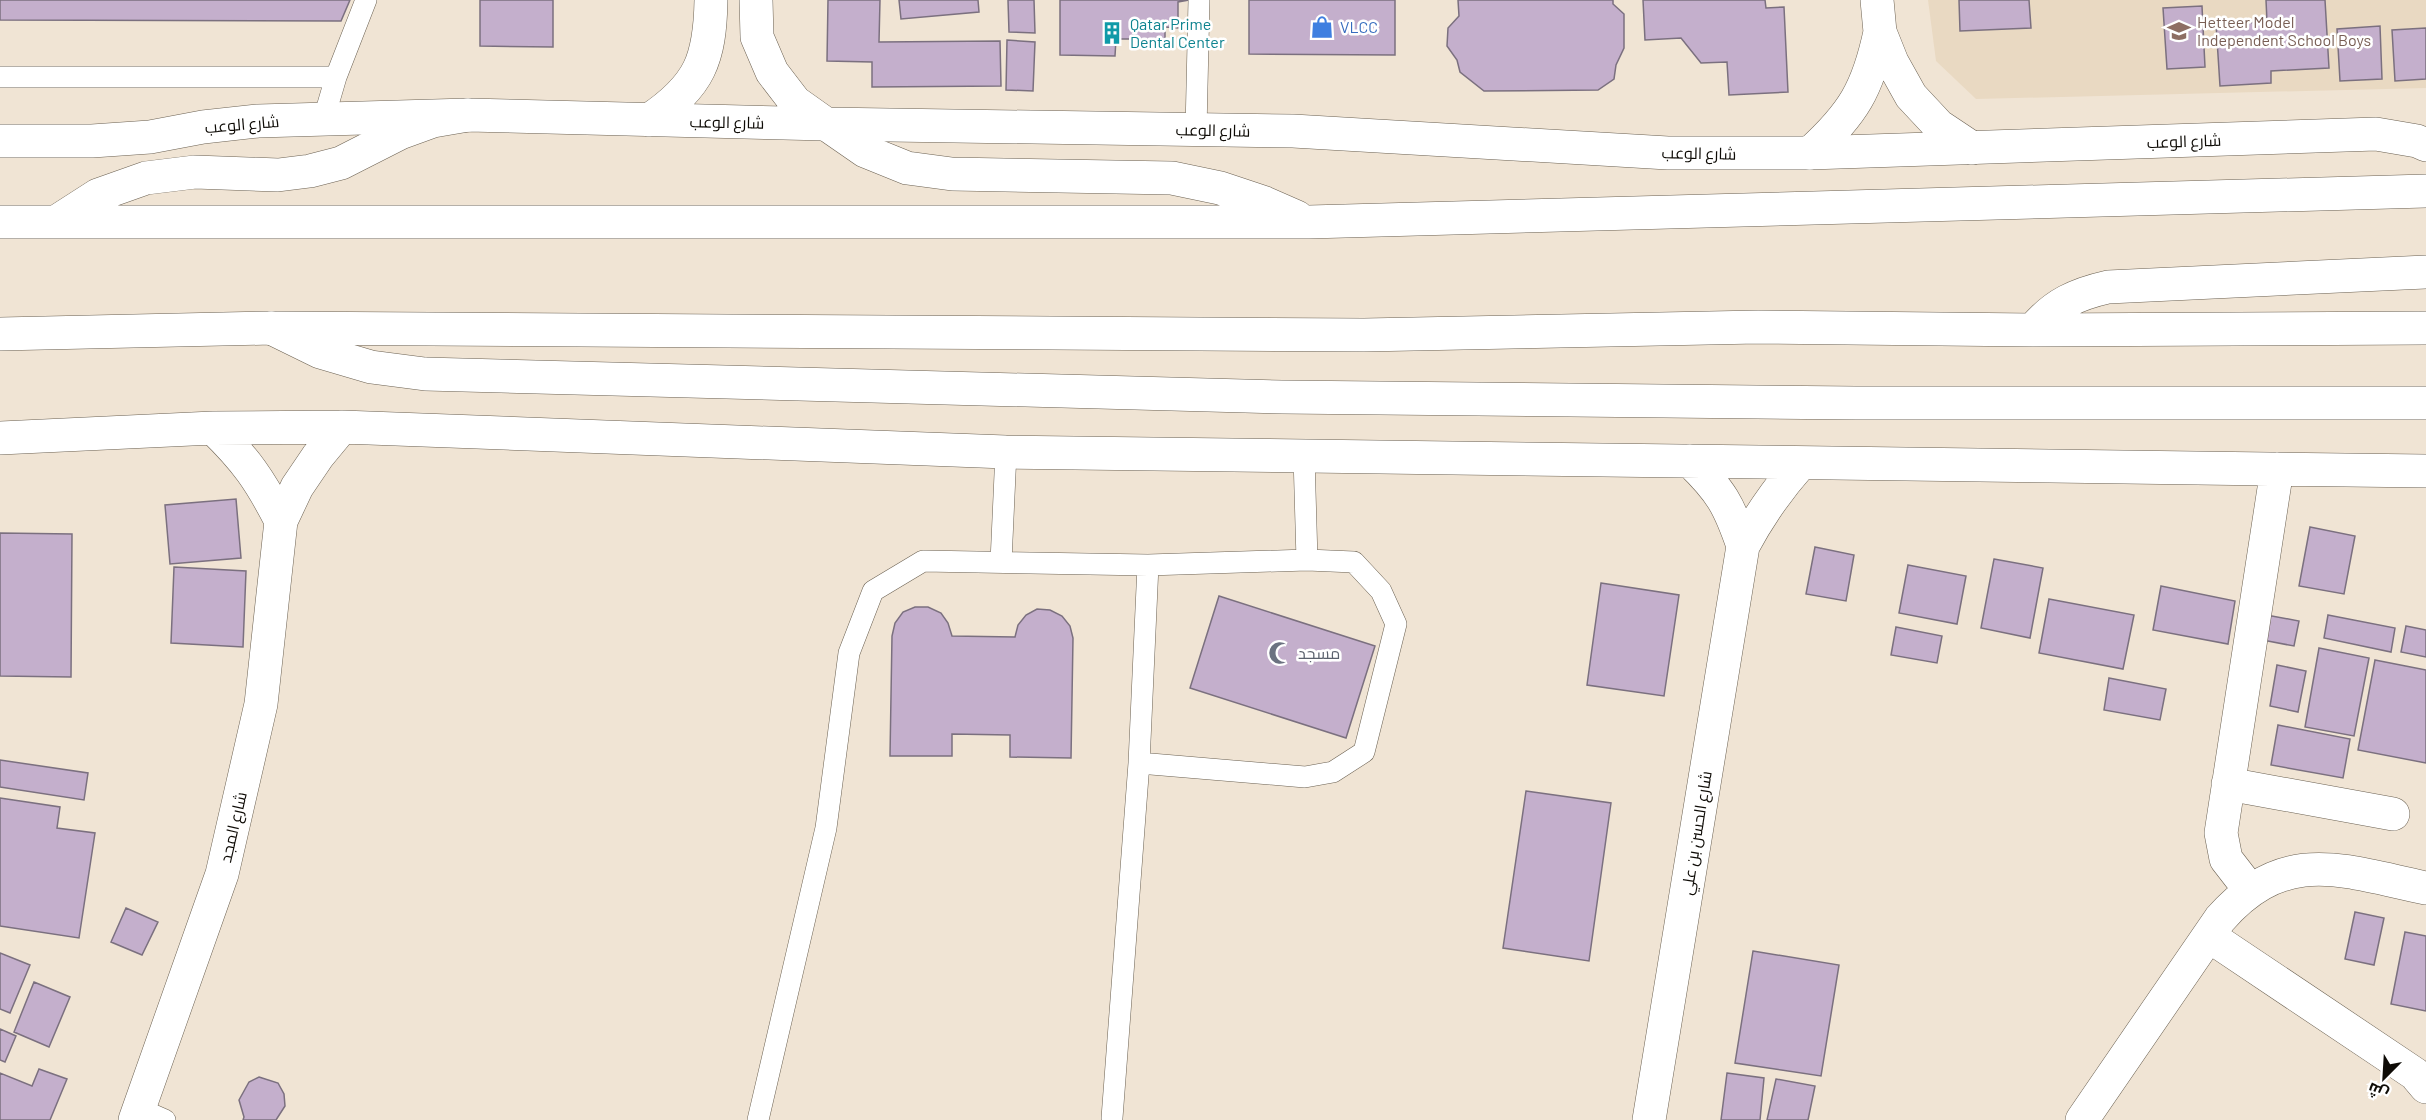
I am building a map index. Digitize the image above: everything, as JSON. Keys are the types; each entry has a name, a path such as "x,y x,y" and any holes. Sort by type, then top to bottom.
{"main road":[{"path":"650,120 674,103 693,81 706,54 711,0"},
{"path":"756,0 757,38 772,72 795,102 865,150 907,168 952,174 1172,178 1220,188 1265,202 1309,222"},
{"path":"1879,16 1892,62 1911,96 1939,126 1972,148"},
{"path":"1810,153 1838,127 1860,96 1874,61 1879,16"},
{"path":"56,222 98,195 146,178 195,172 278,175 310,171 341,163 400,132 433,121 468,115"},
{"name":"شارع الوعب","path":"0,141 92,141 150,137 203,127 258,121 468,115 826,124 1293,131 1668,153 1810,153 2376,134 2417,141 2426,145"},
{"path":"0,222 1309,222 2426,191"},
{"path":"2033,330 2042,318 2064,301 2085,292 2108,287 2426,272"},
{"path":"0,334 271,328 1352,335 1758,327 2033,330 2426,328"},
{"path":"271,328 320,352 371,367 425,374 1282,397 1856,404 2426,403"},
{"path":"213,428 247,463 263,486 281,521"},
{"path":"0,438 213,428 342,428 1006,452 2426,471"},
{"name":"شارع المجد","path":"147,1116 222,874 261,704 281,521 297,488 318,456 342,428"},
{"name":"شارع الحسن بن علي","path":"1690,461 1715,485 1732,514 1743,546"},
{"name":"شارع الحسن بن علي","path":"1649,1120 1743,546 1758,517 1800,464"},
{"path":"2250,890 2226,860 2222,846 2222,822 2277,470"},
{"path":"2228,784 2393,814"},
{"path":"2082,1120 2220,919 2250,890 2273,877 2298,870 2325,868 2426,888"},
{"path":"2209,936 2415,1074 2426,1087"}],"lane":[{"path":"324,118 336,77 366,0"},
{"path":"1197,130 1199,0"},
{"path":"0,77 336,77"},
{"path":"1001,561 1006,452"},
{"path":"1304,456 1307,560"},
{"path":"758,1120 826,828 849,653 873,591 922,561 1148,565 1307,560 1354,562 1381,591 1396,624 1364,752 1333,772 1305,777 1138,763"},
{"path":"1109,1119 1138,763 1148,565"}],"shaded area":[{"name":"Hetteer Model Independent School Boys","path":"1928,0 2426,0 2426,88 1976,99 1936,61"}],"building":[{"path":"0,0 350,0 341,21 0,20"},
{"path":"480,0 553,0 553,47 480,46"},
{"path":"828,0 880,0 879,42 1000,41 1001,86 872,87 872,62 827,61"},
{"path":"899,0 978,0 979,12 901,19"},
{"path":"1008,0 1034,0 1035,33 1009,32"},
{"name":"Qatar Prime Dental Center","path":"1060,0 1189,0 1178,2 1178,28 1165,27 1165,39 1116,39 1115,56 1060,55"},
{"name":"VLCC","path":"1249,0 1395,0 1395,55 1249,54"},
{"path":"1458,0 1613,0 1613,4 1624,14 1624,48 1616,65 1614,79 1598,90 1484,91 1460,72 1457,60 1447,46 1448,28 1459,16"},
{"path":"1643,0 1765,0 1766,8 1784,7 1788,92 1729,95 1727,62 1701,63 1681,38 1645,40"},
{"path":"1959,0 2029,0 2031,28 1960,31"},
{"path":"2266,0 2325,0 2329,68 2271,71 2271,83 2220,86 2216,24 2267,22"},
{"path":"2202,6 2205,67 2167,69 2163,8"},
{"path":"2380,26 2382,79 2340,81 2337,29"},
{"path":"2426,28 2426,79 2395,81 2392,30"},
{"path":"1007,40 1035,42 1033,91 1006,90"},
{"path":"236,499 241,558 170,564 165,505"},
{"path":"2310,527 2355,536 2344,594 2299,586"},
{"path":"0,533 72,534 71,677 0,676"},
{"path":"1815,547 1854,555 1846,601 1806,594"},
{"path":"1994,559 2043,568 2030,638 1981,628"},
{"path":"1908,565 1966,576 1957,624 1899,613"},
{"path":"174,567 246,571 243,647 171,643"},
{"path":"1601,583 1679,595 1664,696 1587,685"},
{"path":"2161,586 2235,601 2228,644 2153,630"},
{"path":"1219,596 1375,646 1346,738 1190,688"},
{"path":"2049,599 2134,615 2123,669 2039,653"},
{"path":"915,607 928,607 941,613 948,623 952,636 1015,637 1018,625 1026,615 1037,609 1050,610 1062,616 1070,626 1073,638 1071,758 1010,757 1010,735 952,734 952,756 890,756 892,636 895,623 903,612"},
{"path":"2261,614 2299,621 2294,646 2257,639"},
{"path":"2328,615 2395,628 2391,652 2324,638"},
{"path":"2406,626 2426,630 2426,657 2401,652"},
{"path":"1896,627 1942,636 1937,663 1891,655"},
{"path":"2319,648 2369,658 2354,736 2305,727"},
{"path":"2375,660 2426,670 2426,763 2358,750"},
{"path":"2277,665 2306,671 2298,712 2270,706"},
{"path":"2109,678 2166,689 2160,720 2104,710"},
{"path":"2278,725 2350,739 2343,778 2271,765"},
{"path":"0,760 88,773 84,800 0,787"},
{"path":"1526,791 1611,803 1589,961 1503,948"},
{"path":"0,798 60,807 57,828 95,833 79,938 0,926"},
{"path":"126,908 158,922 142,955 111,942"},
{"path":"2355,912 2384,918 2374,965 2345,959"},
{"path":"2405,932 2426,936 2426,1011 2391,1004"},
{"path":"1753,951 1839,965 1821,1076 1735,1063"},
{"path":"0,953 30,965 10,1013 0,1009"},
{"path":"34,982 70,997 49,1047 14,1032"},
{"path":"0,1029 16,1036 5,1062 0,1060"},
{"path":"39,1069 67,1079 50,1120 0,1120 0,1073 32,1086"},
{"path":"1727,1073 1764,1078 1760,1120 1721,1120"},
{"path":"259,1077 278,1083 284,1094 285,1106 276,1120 243,1120 239,1100 249,1082"},
{"path":"1776,1079 1815,1086 1808,1120 1767,1120"}],"place":[{"name":"VLCC","path":"1322,27"},
{"name":"Hetteer Model Independent School Boys","path":"2179,31"},
{"name":"Qatar Prime Dental Center","path":"1112,33"},
{"name":"مسجد","path":"1280,653"}]}
